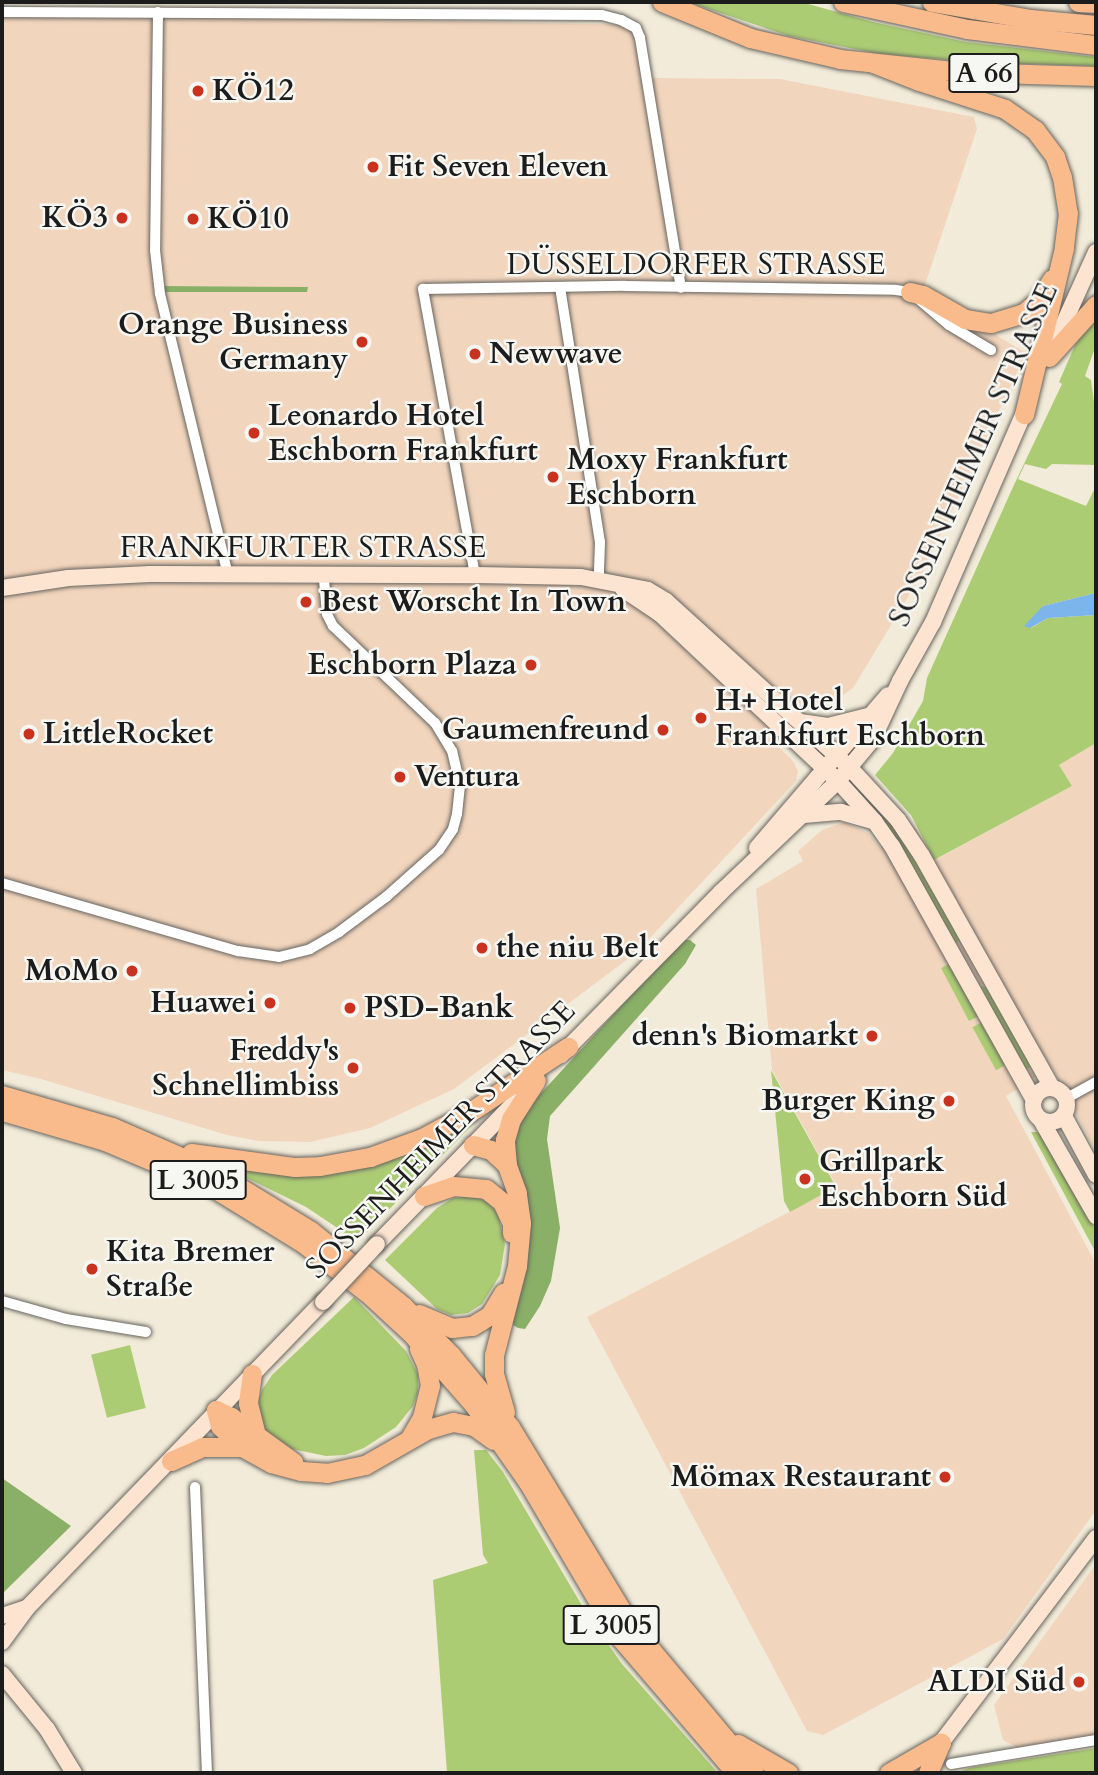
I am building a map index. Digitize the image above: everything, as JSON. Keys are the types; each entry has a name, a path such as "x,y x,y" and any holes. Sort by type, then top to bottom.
{"highway":[{"name":"A 66","path":"662,2 750,38 783,47 873,62 962,72 1096,76"},
{"name":"A 66","path":"843,2 967,29 1096,45"},
{"name":"A 66","path":"932,2 1030,19 1096,25"},
{"path":"1077,2 1096,4"},
{"path":"873,62 919,81 1005,109 1025,121 1055,157 1062,177 1068,213 1055,295 1040,337 1024,414"},
{"path":"910,292 923,295 976,322 1007,320 1024,313 1040,299 1054,277 1068,213"},
{"path":"1049,357 1096,305"},
{"path":"168,1149 295,1167 320,1166 370,1157 422,1138 470,1112 568,1047"},
{"path":"510,1427 497,1390 493,1365 521,1241 517,1193 507,1166 507,1129 536,1080"},
{"name":"L 3005","path":"2,1095 89,1120 168,1149 286,1213 342,1253 404,1306 459,1364 510,1427 631,1626 754,1773"},
{"name":"L 3005","path":"2,1111 105,1140 207,1184 303,1242 362,1288 411,1332 474,1405 512,1457 618,1635 658,1686 736,1773"},
{"path":"473,1145 491,1150 507,1166"},
{"path":"404,1306 441,1325 462,1328 472,1326 496,1307 506,1285 512,1253 512,1223 508,1212 502,1202 486,1189 453,1186 424,1196"},
{"path":"408,1440 419,1425 430,1386 426,1364 411,1332"},
{"path":"249,1441 248,1404 251,1374"},
{"path":"216,1410 220,1426 249,1441 281,1467 313,1472 341,1472 365,1465 428,1429 463,1423 484,1432 512,1457"},
{"path":"171,1461 202,1447 249,1441"},
{"path":"720,1731 788,1773"},
{"path":"889,1773 941,1743"},
{"path":"919,1773 941,1743"},
{"path":"928,1773 941,1743"}],"street":[{"path":"2,12 602,15 636,28 681,288"},
{"path":"158,12 155,250 160,294 228,576"},
{"name":"SOSSENHEIMER STRASSE","path":"2,1642 27,1608 568,1047 720,893 850,768 879,729 900,681 933,622 1096,252"},
{"path":"560,287 600,542 602,580"},
{"name":"DÜSSELDORFER STRASSE","path":"475,575 424,289 560,287 873,289 910,292 949,325 991,350"},
{"name":"FRANKFURTER STRASSE","path":"2,588 68,578 475,575 602,580 640,588 658,596 850,768 898,820 922,856 1052,1088"},
{"path":"2,883 238,951 279,957 310,949 338,932 386,897 439,850 457,814 460,785 452,751 435,723 333,626 327,614 324,577"},
{"name":"FRANKFURTER STRASSE","path":"602,580 634,595 660,614 838,781 875,822 953,954 1034,1100"},
{"name":"SOSSENHEIMER STRASSE","path":"720,893 900,681"},
{"path":"793,719 820,727 872,715"},
{"path":"804,815 841,812 875,822"},
{"path":"953,954 965,952 984,967"},
{"path":"1066,1098 1096,1082"},
{"path":"1041,1120 1051,1123 1064,1116 1068,1107 1066,1098 1060,1091 1052,1088 1039,1092 1034,1100 1035,1112 1096,1216"},
{"path":"1064,1116 1096,1175"},
{"path":"2,1301 66,1319 146,1332"},
{"path":"195,1487 207,1773"},
{"path":"941,1743 1096,1538"},
{"path":"2,1616 27,1608"},
{"name":"SOSSENHEIMER STRASSE","path":"2,1626 27,1608"},
{"path":"2,1674 47,1729 73,1773"},
{"path":"951,1764 1096,1740"}],"shaded area":[{"path":"2,13 641,25 651,78 780,79 974,117 977,129 923,291 1026,353 923,572 853,688 839,698 818,703 788,703 764,733 793,761 798,771 796,781 636,953 454,1089 370,1128 310,1142 259,1141 227,1135 41,1079 2,1070"},
{"path":"1096,743 1096,1152 1052,1067 1006,1096 1096,1264 1096,1510 1003,1639 823,1735 807,1731 587,1317 837,1187 772,1070 756,889 803,861 798,851 822,830 845,822 868,833 880,847 915,827 935,860 1072,786 1059,765"},
{"path":"1096,1564 1096,1736 1020,1749 1003,1740 994,1705"}],"green space":[{"path":"688,2 801,2 873,22 966,42 1096,57 1096,66 986,63 880,54 789,36"},
{"path":"162,286 308,287 307,292 163,292"},
{"path":"1096,312 1096,345 1085,376 1091,380 1096,417 1096,465 1052,464 1046,469 1025,464 1018,479 1086,506 1096,486 1096,593 1043,606 1031,628 1048,618 1096,615 1096,743 1059,765 1072,786 934,860 911,815 875,775 893,753 923,701 927,678 1013,487 1062,384 1059,382 1076,343"},
{"path":"872,797 895,826 963,940 955,943 900,844 867,801"},
{"path":"682,940 690,940 696,945 685,964 550,1116 547,1139 560,1228 551,1281 540,1306 525,1329 518,1328 513,1325 512,1320 514,1129 531,1104"},
{"path":"949,964 979,1016 969,1021 941,968"},
{"path":"981,986 991,989 1033,1066 1023,1071"},
{"path":"982,1022 1006,1065 996,1070 972,1027"},
{"path":"771,1070 836,1187 790,1212 784,1201"},
{"path":"474,1115 479,1118 360,1239 354,1239 306,1207 220,1165 320,1173"},
{"path":"1031,1132 1045,1137 1096,1231 1096,1253"},
{"path":"472,1196 488,1202 498,1214 505,1244 500,1275 482,1304 468,1313 451,1315 437,1309 385,1260 437,1208 453,1198"},
{"path":"354,1297 406,1351 418,1374 418,1392 413,1406 396,1427 364,1448 345,1455 326,1456 292,1449 263,1429 257,1405 262,1390 272,1375"},
{"path":"130,1345 146,1408 107,1418 91,1355"},
{"path":"474,1450 486,1450 503,1472 590,1619 622,1664 718,1773 447,1773 433,1580 488,1563 483,1555"},
{"path":"2,1478 71,1526 2,1594"},
{"path":"1096,1748 1096,1773 957,1773 969,1768"}],"water":[{"path":"1096,593 1096,615 1048,618 1030,628 1024,626 1043,606"}],"place":[{"name":"KÖ12","path":"198,91"},
{"name":"Fit Seven Eleven","path":"373,167"},
{"name":"KÖ3","path":"122,218"},
{"name":"KÖ10","path":"193,219"},
{"name":"Orange Business Germany","path":"362,342"},
{"name":"Newwave","path":"475,354"},
{"name":"Leonardo Hotel Eschborn Frankfurt","path":"254,433"},
{"name":"Moxy Frankfurt Eschborn","path":"553,477"},
{"name":"Best Worscht In Town","path":"306,602"},
{"name":"Eschborn Plaza","path":"531,665"},
{"name":"H+ Hotel Frankfurt Eschborn","path":"701,718"},
{"name":"Gaumenfreund","path":"663,730"},
{"name":"LittleRocket","path":"29,734"},
{"name":"Ventura","path":"400,777"},
{"name":"the niu Belt","path":"482,948"},
{"name":"MoMo","path":"132,971"},
{"name":"Huawei","path":"270,1003"},
{"name":"PSD-Bank","path":"350,1008"},
{"name":"denn's Biomarkt","path":"872,1036"},
{"name":"Freddy's Schnellimbiss","path":"353,1068"},
{"name":"Burger King","path":"949,1101"},
{"name":"Grillpark Eschborn Süd","path":"805,1179"},
{"name":"Kita Bremer Straße","path":"92,1269"},
{"name":"Mömax Restaurant","path":"945,1477"},
{"name":"ALDI Süd","path":"1079,1682"}]}
